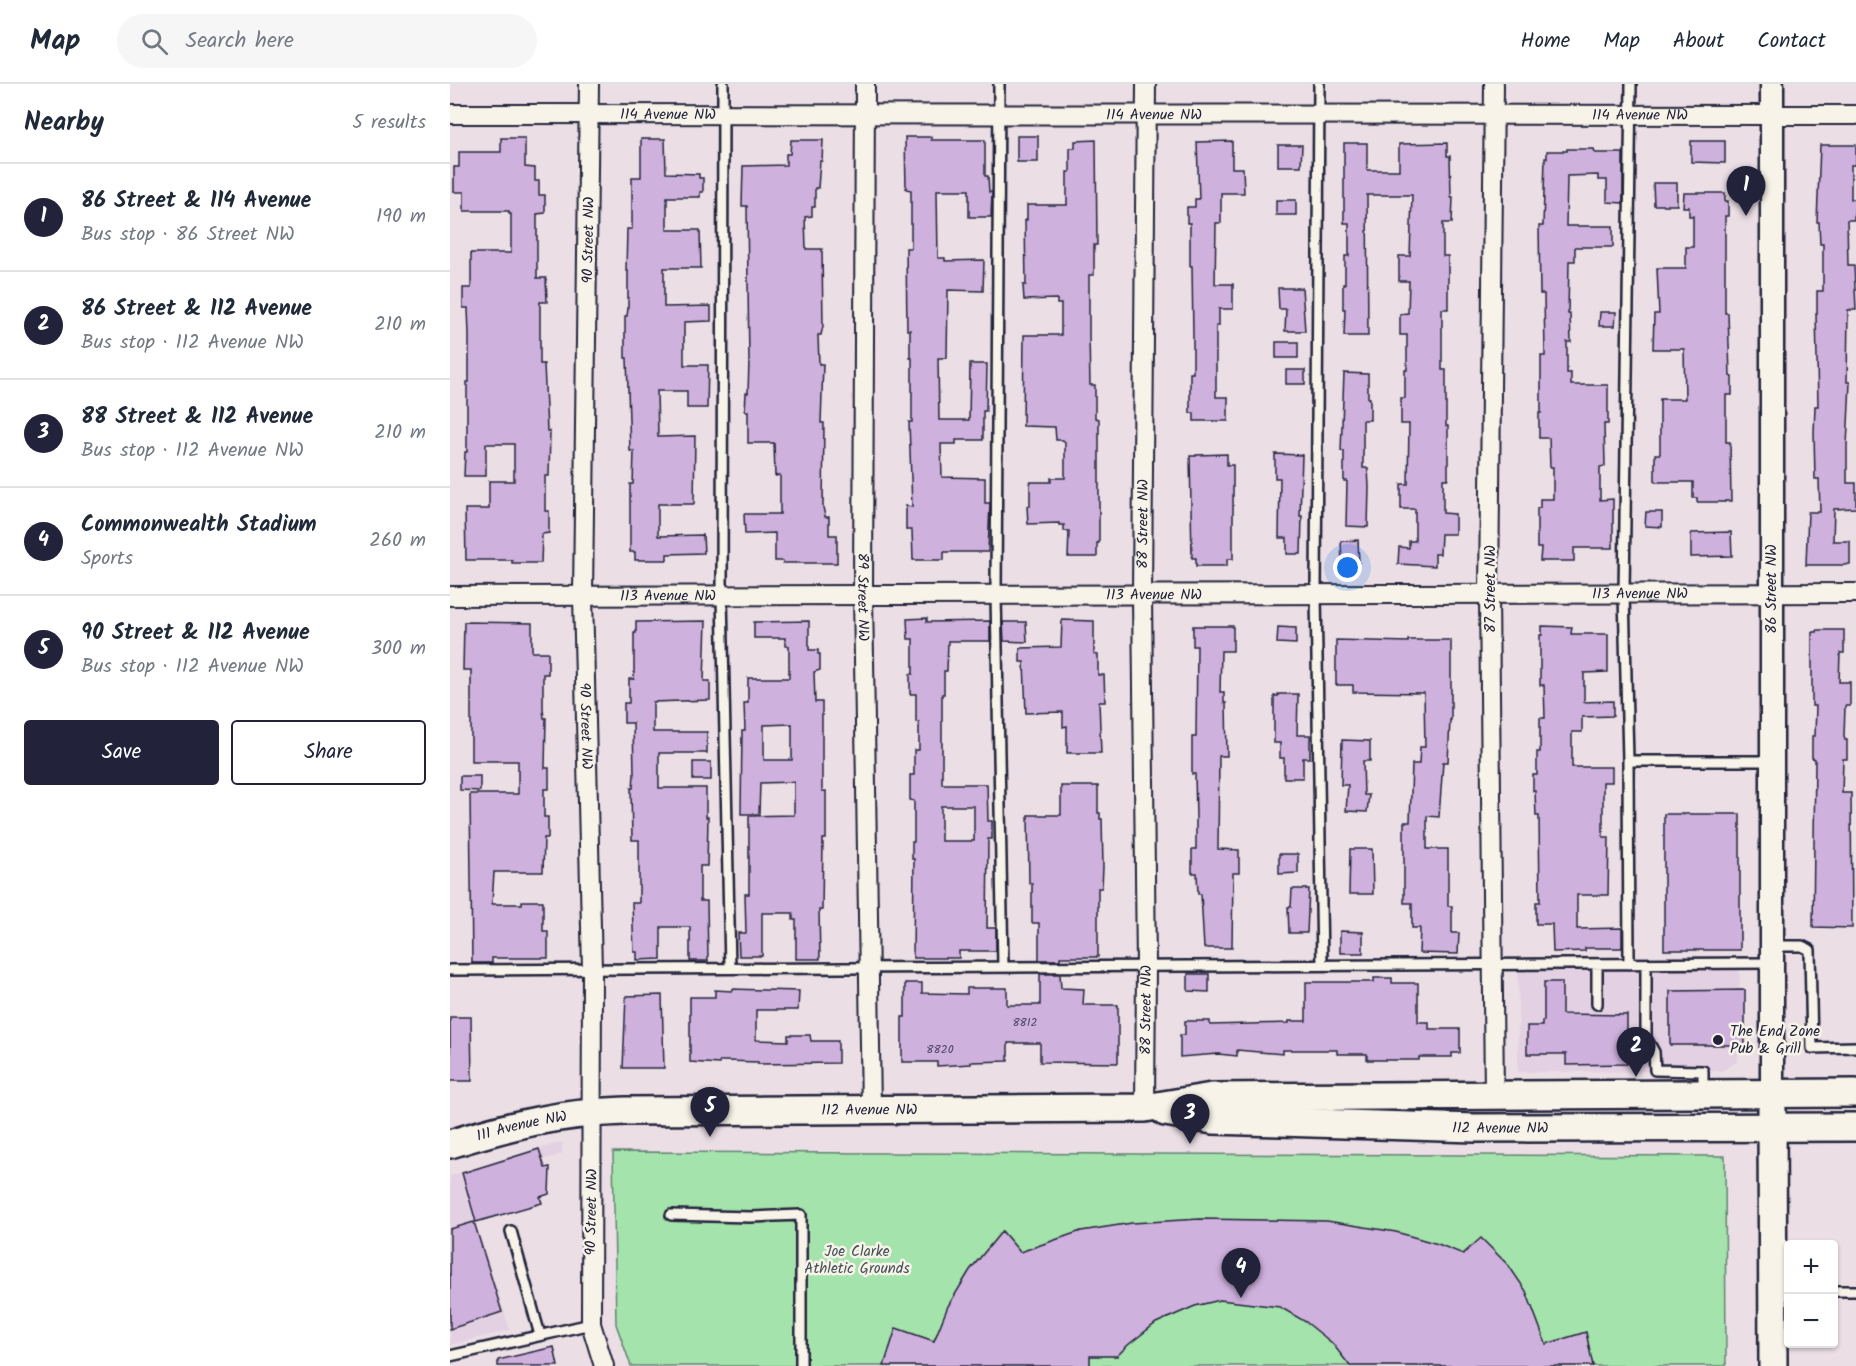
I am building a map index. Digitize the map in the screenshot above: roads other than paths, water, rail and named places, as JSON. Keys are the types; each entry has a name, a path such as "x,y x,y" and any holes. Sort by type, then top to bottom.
{"main road":[{"path":"1773,1093 1777,1291 1773,1366"},
{"name":"112 Avenue NW","path":"593,1112 1145,1108 1212,1097 1856,1093"},
{"name":"112 Avenue NW","path":"1145,1108 1213,1120 1463,1128 1856,1127"},
{"name":"111 Avenue NW","path":"450,1144 508,1126 593,1112"}],"street":[{"name":"90 Street NW","path":"589,84 583,596 592,969 591,1324 604,1366"},
{"name":"89 Street NW","path":"865,84 863,595 871,1109"},
{"name":"88 Street NW","path":"1145,1108 1146,966 1142,595 1146,84"},
{"name":"87 Street NW","path":"1494,84 1489,594 1494,1095"},
{"name":"86 Street NW","path":"1772,84 1773,1093"},
{"name":"114 Avenue NW","path":"450,114 1856,115"},
{"name":"113 Avenue NW","path":"450,596 1856,593"}],"lane":[{"path":"723,84 722,595 730,968"},
{"path":"999,84 996,595 1003,967"},
{"path":"1319,84 1316,594 1322,965"},
{"path":"1629,964 1624,593 1630,84"},
{"path":"1628,761 1772,761"},
{"path":"450,970 1646,964 1773,955 1802,946 1810,950 1812,1048 1856,1047"},
{"path":"1597,964 1597,1004"},
{"path":"1646,964 1646,1038 1654,1052 1655,1070 1703,1071 1702,1093"},
{"path":"671,1215 750,1217 801,1215 801,1366"},
{"path":"511,1231 540,1335"},
{"path":"1838,1292 1856,1292"},
{"path":"450,1356 591,1324"}],"place":[{"name":"86 Street & 114 Avenue","path":"1746,216"},
{"name":"The End Zone Pub & Grill","path":"1718,1040"},
{"name":"86 Street & 112 Avenue","path":"1636,1077"},
{"name":"90 Street & 112 Avenue","path":"710,1137"},
{"name":"88 Street & 112 Avenue","path":"1190,1144"},
{"name":"Commonwealth Stadium","path":"1241,1298"}],"park label":[{"name":"Joe Clarke Athletic Grounds","path":"857,1260"}]}
